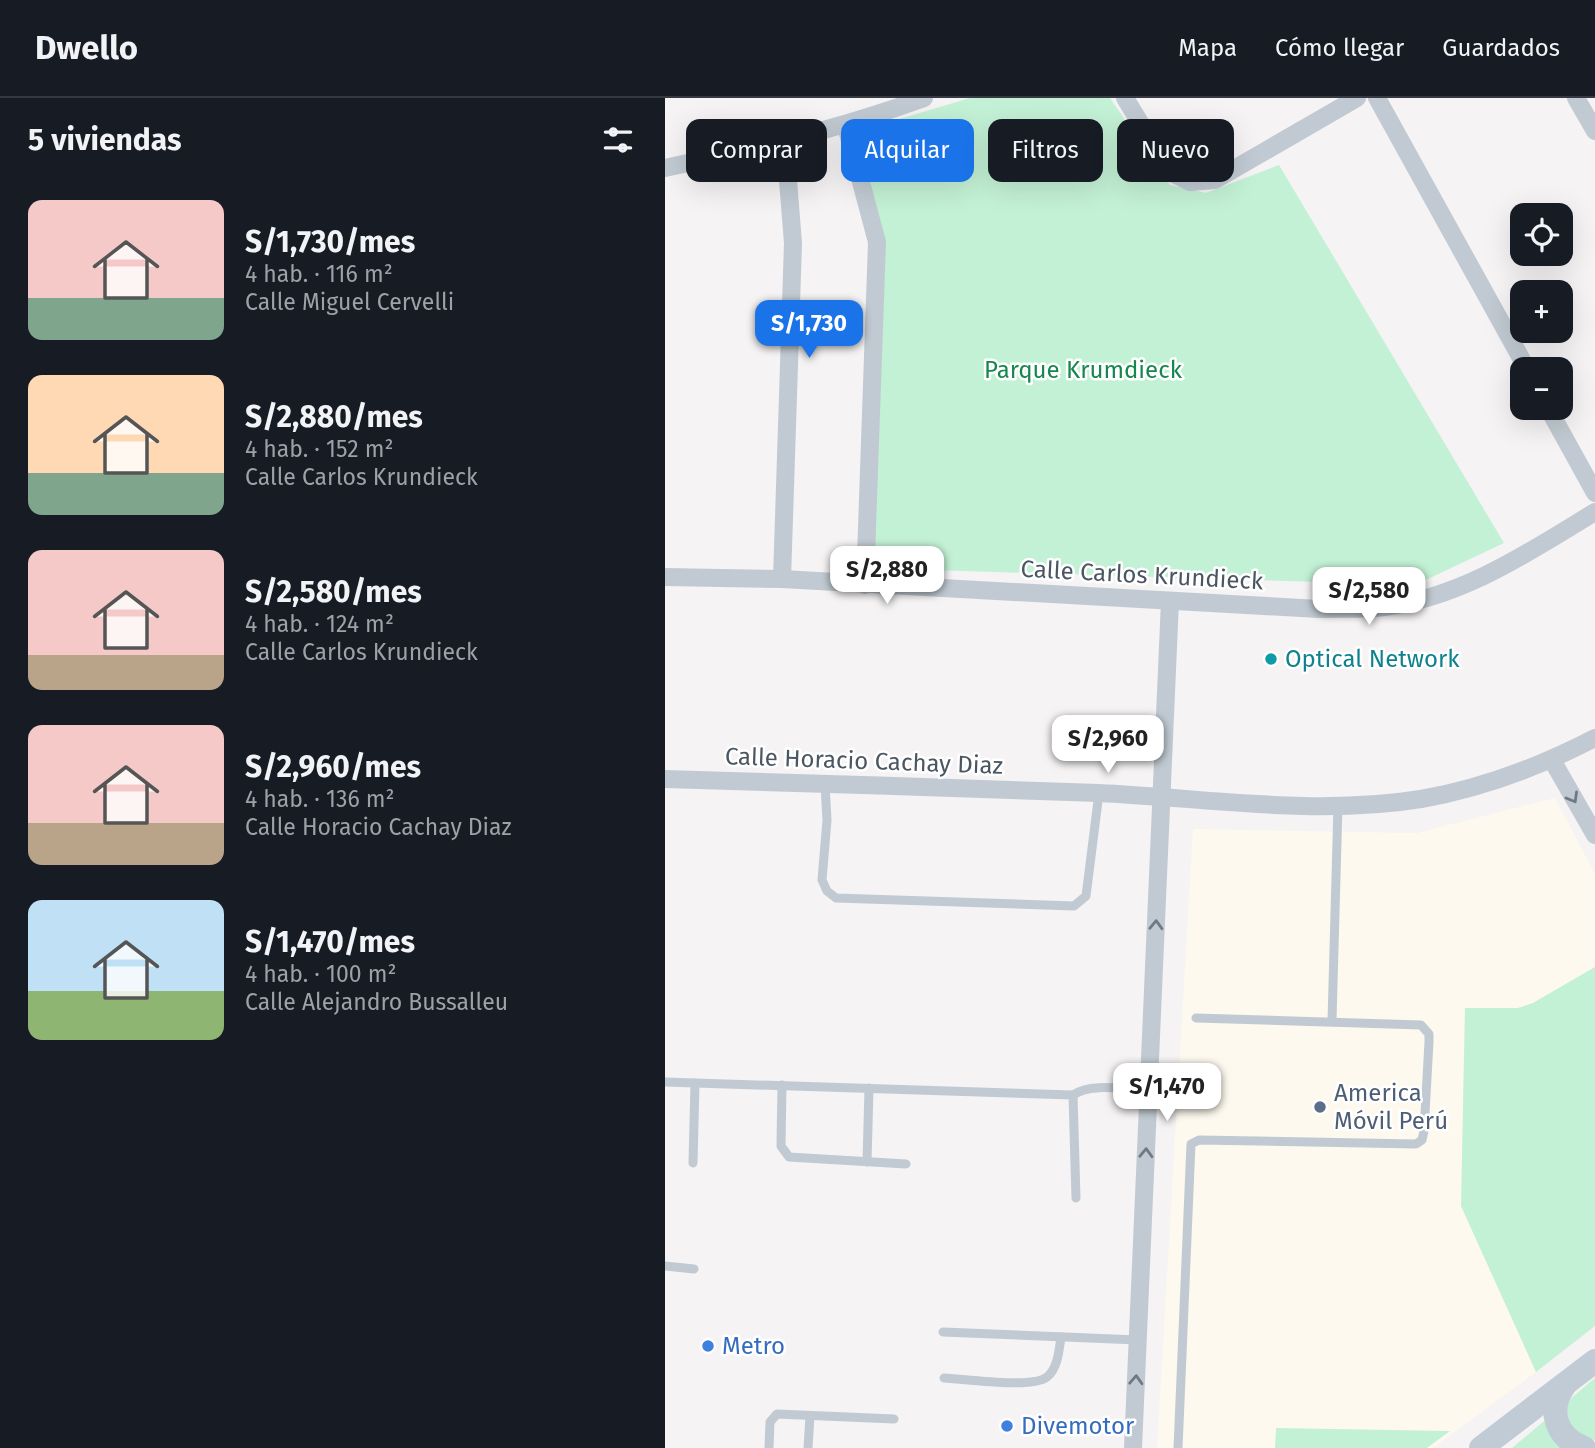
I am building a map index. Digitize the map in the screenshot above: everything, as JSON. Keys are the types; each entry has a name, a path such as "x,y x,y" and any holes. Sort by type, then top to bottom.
{"main road":[{"path":"1481,1448 1595,1361"},
{"path":"1564,1386 1555,1405 1558,1426 1572,1443 1584,1448"}],"street":[{"path":"866,119 924,98"},
{"path":"1125,98 1170,172 1190,182 1215,180 1357,98"},
{"path":"1377,98 1520,357"},
{"path":"1576,98 1595,131"},
{"path":"665,168 686,164"},
{"path":"782,579 793,243 788,182"},
{"path":"861,182 877,242 865,585"},
{"path":"1555,420 1595,493"},
{"name":"Calle Carlos Krundieck","path":"665,577 782,579 1319,609 1384,607 1444,593 1499,570 1595,512"},
{"path":"1133,1448 1170,601"},
{"name":"Calle Horacio Cachay Diaz","path":"665,779 1099,793 1338,805 1420,799 1461,791 1552,760 1595,738"},
{"path":"1552,760 1595,835"}],"lane":[{"path":"825,785 827,820 823,880 827,891 837,898 1074,906 1086,896 1099,793"},
{"path":"1332,1021 1338,805"},
{"path":"1178,1448 1191,1144 1199,1140 1416,1144 1422,1140 1429,1042 1425,1027 1421,1024 1196,1018"},
{"path":"665,1082 1073,1096 1080,1090 1096,1088 1149,1090"},
{"path":"693,1163 695,1083"},
{"path":"782,1085 783,1152 789,1157 906,1164"},
{"path":"867,1162 869,1088"},
{"path":"1073,1096 1076,1198"},
{"path":"665,1266 694,1269"},
{"path":"943,1332 1138,1340"},
{"path":"944,1378 1030,1383 1046,1379 1054,1370 1061,1336"},
{"path":"769,1448 772,1416 894,1419"},
{"path":"808,1448 810,1416"}],"shaded area":[{"name":"America Móvil Perú","path":"1555,798 1595,874 1595,967 1533,1003 1518,1008 1465,1008 1461,1206 1536,1372 1433,1448 1157,1448 1193,829 1417,833"}],"green space":[{"name":"Parque Krumdieck","path":"970,98 1110,98 1124,119 1117,119 1117,182 1168,182 1170,185 1206,193 1279,165 1504,543 1415,585 869,568 884,248 866,182 974,182 974,119 899,119"},
{"path":"1595,967 1595,1326 1536,1372 1461,1206 1465,1008 1518,1008 1533,1003"},
{"path":"1595,1378 1595,1440 1585,1448 1512,1448"},
{"path":"1276,1428 1450,1431 1427,1448 1275,1448"}],"place":[{"name":"Optical Network","path":"1271,659"},
{"name":"America Móvil Perú","path":"1320,1107"},
{"name":"Metro","path":"708,1346"},
{"name":"Divemotor","path":"1007,1426"}]}
